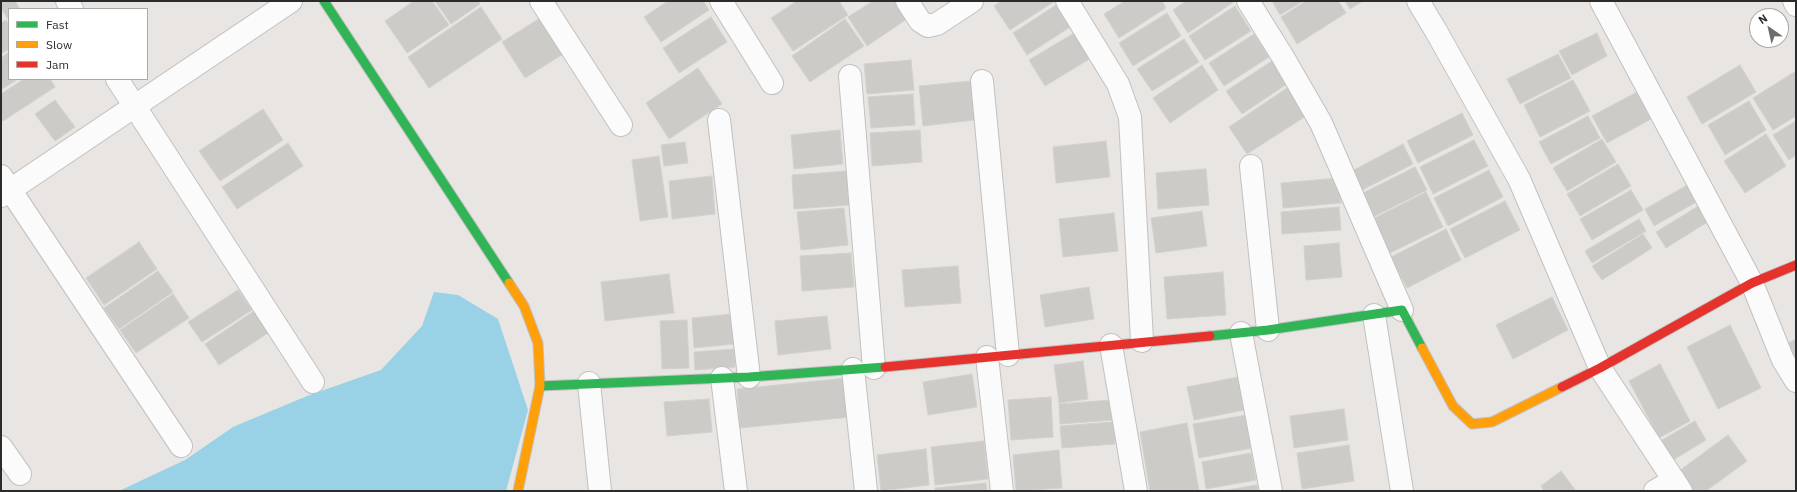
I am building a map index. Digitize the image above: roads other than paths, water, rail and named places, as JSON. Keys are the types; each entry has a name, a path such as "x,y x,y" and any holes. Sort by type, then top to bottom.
{"street":[{"path":"182,446 4,187 135,106 291,1"},
{"path":"324,1 524,306 538,343 540,386 518,491"},
{"path":"541,1 621,126"},
{"path":"721,1 772,83"},
{"path":"907,1 920,21 928,26 937,24 972,1"},
{"path":"1067,1 1118,84 1130,116 1142,341"},
{"path":"1248,1 1284,57 1322,123 1402,310 1453,406 1472,424 1492,422 1600,368 1752,283 1796,265"},
{"path":"1418,1 1519,179 1600,368 1677,486 1655,491"},
{"path":"1601,1 1752,283 1782,360 1796,380"},
{"path":"1794,1 1796,5"},
{"path":"850,76 874,368"},
{"path":"118,80 313,382"},
{"path":"982,81 1008,355"},
{"path":"719,120 749,377"},
{"path":"1251,166 1268,330"},
{"path":"540,386 749,377 853,370 987,358 1142,341 1241,333 1402,310"},
{"path":"1374,315 1402,491"},
{"path":"1241,333 1271,491"},
{"path":"1111,345 1136,491"},
{"path":"987,358 1002,491"},
{"path":"853,370 866,491"},
{"path":"722,378 736,491"},
{"path":"589,383 600,491"},
{"path":"1,447 20,474"}],"water":[{"path":"434,292 458,295 498,319 528,410 506,491 119,491 185,460 233,427 307,396 381,370 422,326"}]}
